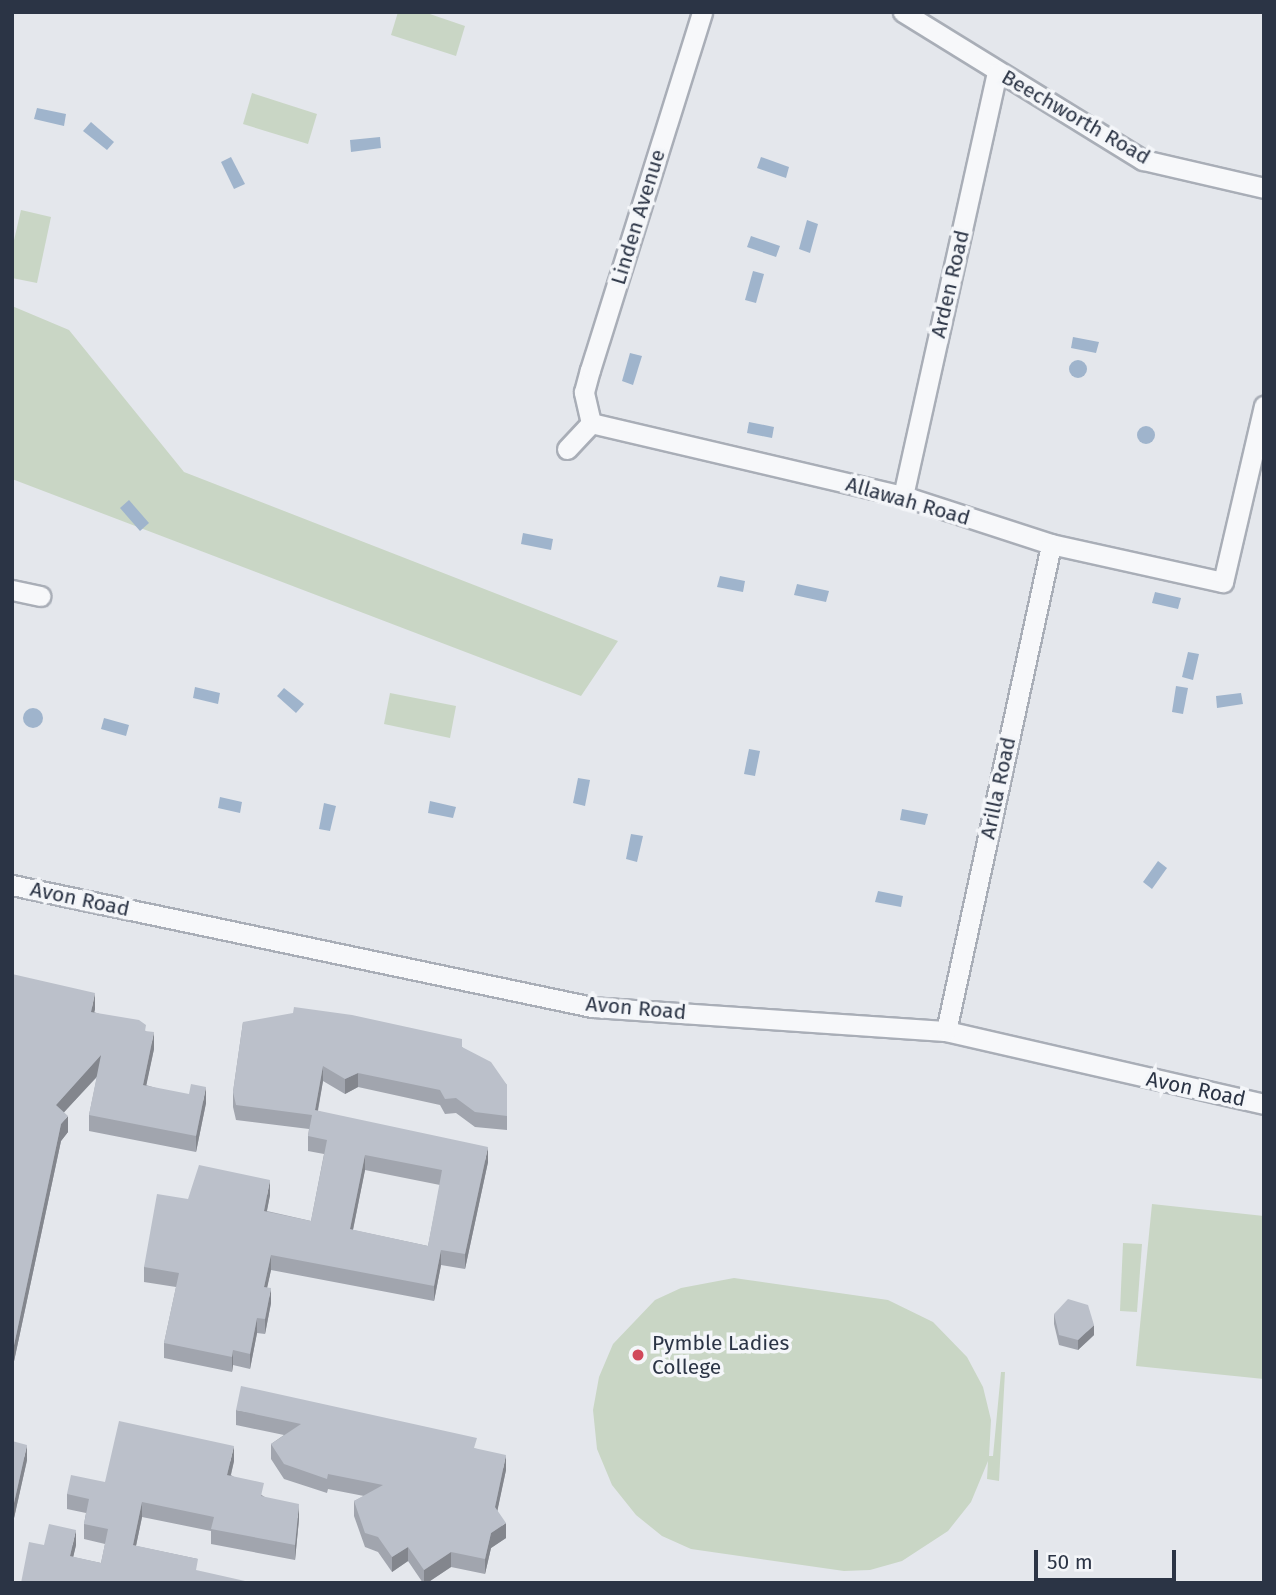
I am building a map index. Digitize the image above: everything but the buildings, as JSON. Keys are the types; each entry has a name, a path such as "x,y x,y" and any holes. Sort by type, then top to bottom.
{"street":[{"name":"Linden Avenue","path":"591,423 584,392 702,12"},
{"name":"Beechworth Road","path":"903,12 1143,160 1264,188"},
{"name":"Arden Road","path":"903,496 997,72"},
{"name":"Allawah Road","path":"591,423 903,496 1051,544 1223,582 1264,406"},
{"path":"566,449 591,423"},
{"name":"Arilla Road","path":"946,1031 1051,544"},
{"path":"12,590 40,596"},
{"name":"Avon Road","path":"12,885 592,1007 946,1031 1264,1104"}],"green space":[{"path":"398,12 424,12 465,26 456,56 391,35"},
{"path":"252,93 317,114 308,144 243,124"},
{"path":"21,210 51,217 37,283 12,278 12,249"},
{"path":"12,306 69,330 184,472 618,641 581,696 12,479"},
{"path":"390,693 456,706 450,738 384,724"},
{"path":"1152,1204 1264,1216 1264,1379 1136,1366"},
{"path":"1123,1243 1142,1244 1137,1312 1120,1311"},
{"path":"734,1278 888,1300 933,1322 967,1357 983,1387 991,1420 989,1456 993,1456 1001,1372 1005,1372 999,1481 987,1479 988,1461 971,1502 948,1531 902,1561 870,1570 844,1571 691,1549 662,1536 636,1515 612,1485 597,1449 593,1410 599,1377 613,1344 655,1300 681,1288"}],"water":[{"path":"37,108 66,114 64,126 34,119"},
{"path":"91,122 114,142 107,150 83,131"},
{"path":"380,137 381,148 351,152 350,140"},
{"path":"231,157 245,184 234,189 221,162"},
{"path":"761,157 789,167 786,178 757,168"},
{"path":"807,220 818,224 810,253 799,249"},
{"path":"751,236 780,246 776,257 747,247"},
{"path":"753,271 764,274 756,303 745,300"},
{"path":"1073,337 1099,342 1096,353 1071,348"},
{"path":"630,353 642,356 633,385 622,381"},
{"path":"1078,360 1084,363 1087,369 1084,375 1078,378 1072,375 1069,369 1072,363"},
{"path":"749,422 774,427 772,438 747,433"},
{"path":"1146,426 1152,429 1155,435 1152,441 1146,444 1140,441 1137,435 1140,429"},
{"path":"129,500 149,523 140,531 120,508"},
{"path":"523,533 553,539 551,550 521,544"},
{"path":"720,576 745,581 743,592 717,587"},
{"path":"797,584 829,591 826,602 794,595"},
{"path":"1155,592 1181,598 1178,609 1152,603"},
{"path":"1188,652 1199,654 1193,680 1182,677"},
{"path":"1176,686 1188,688 1183,714 1172,712"},
{"path":"195,687 220,693 218,704 193,698"},
{"path":"284,688 304,704 296,713 277,696"},
{"path":"1241,693 1243,704 1217,708 1216,696"},
{"path":"33,708 40,711 43,718 40,725 33,728 26,725 23,718 26,711"},
{"path":"104,718 129,725 126,736 101,729"},
{"path":"749,749 760,751 755,776 744,774"},
{"path":"578,778 590,780 585,806 573,803"},
{"path":"220,797 242,802 240,813 218,808"},
{"path":"430,801 456,807 453,818 428,813"},
{"path":"324,803 336,806 330,831 319,829"},
{"path":"902,809 928,814 925,825 900,820"},
{"path":"631,834 643,836 637,862 626,859"},
{"path":"1158,861 1167,868 1152,889 1143,882"},
{"path":"878,891 903,896 901,907 875,902"}],"place":[{"name":"Pymble Ladies College","path":"638,1355"}]}
